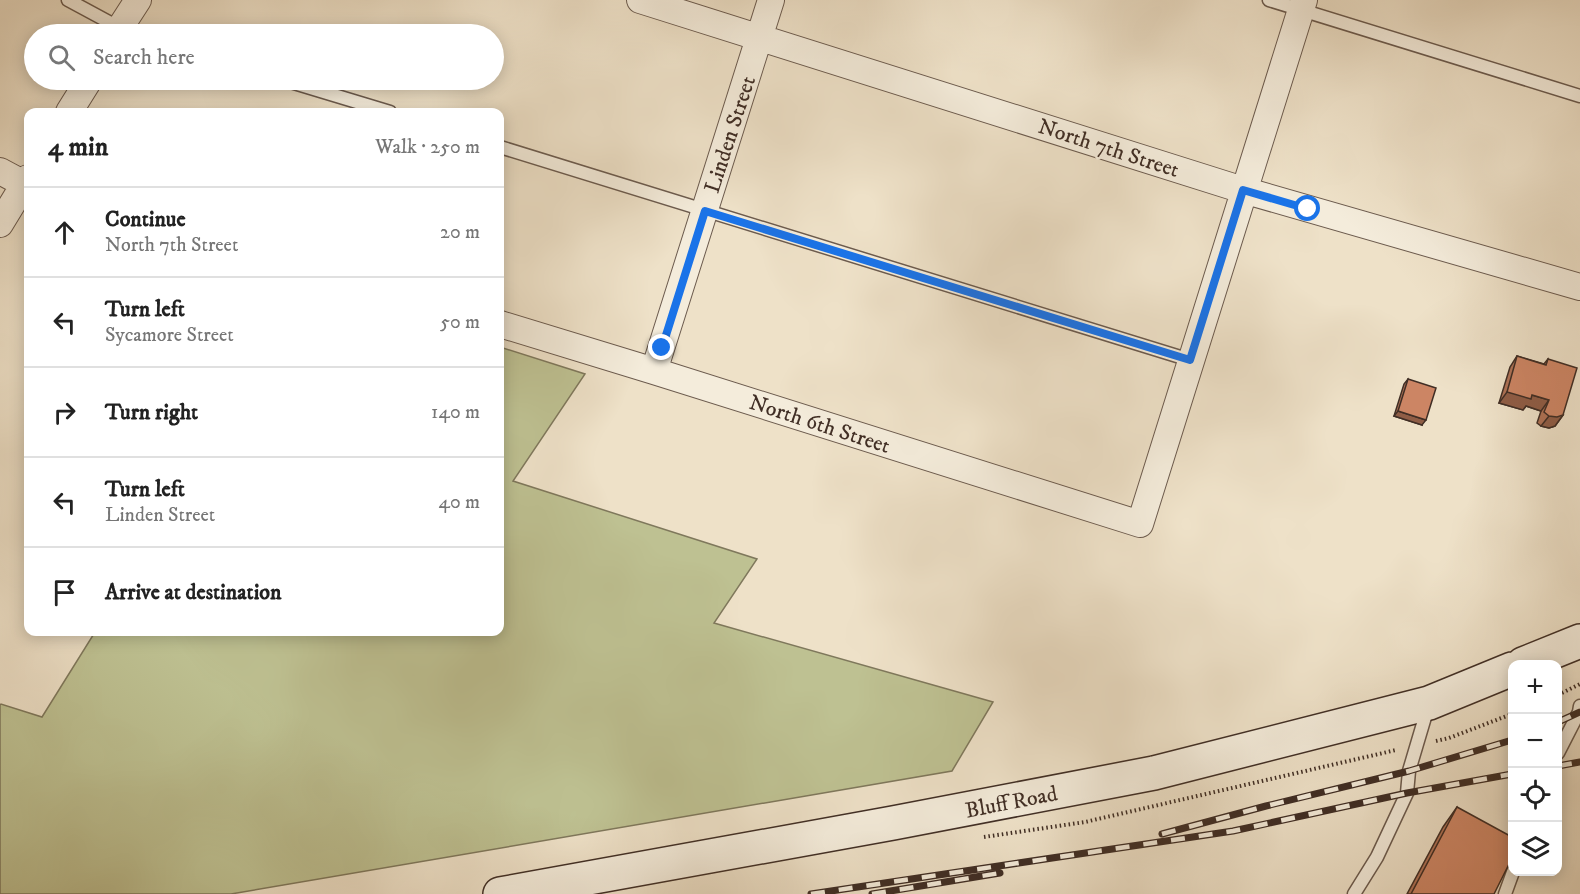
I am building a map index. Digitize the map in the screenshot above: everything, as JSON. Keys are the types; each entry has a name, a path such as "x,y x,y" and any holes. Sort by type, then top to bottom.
{"main road":[{"path":"1533,660 1580,641"},
{"name":"Bluff Road","path":"500,894 1154,773 1430,703 1508,671"}],"street":[{"path":"129,24 138,0"},
{"name":"North 7th Street","path":"640,0 1243,190 1580,287"},
{"name":"Linden Street","path":"654,370 771,0"},
{"path":"1190,360 1302,5"},
{"path":"72,108 83,90"},
{"path":"0,171 24,182"},
{"path":"0,224 24,188"},
{"name":"North 6th Street","path":"504,325 654,370 1140,524 1190,360"}],"lane":[{"path":"68,0 112,24"},
{"path":"1269,0 1302,5 1580,96"},
{"path":"317,90 377,108"},
{"path":"504,148 1190,360"},
{"path":"1354,894 1377,857 1407,793 1409,771 1430,703"},
{"path":"1562,744 1580,706"},
{"path":"1505,894 1512,876"}],"green space":[{"path":"504,348 585,374 513,481 757,559 714,623 993,702 952,771 231,894 0,894 0,705 42,717 93,636 504,636"}],"building":[{"path":"1517,356 1546,365 1548,359 1577,368 1563,415 1549,416 1544,412 1549,400 1532,395 1531,399 1507,392"},
{"path":"1408,379 1436,388 1426,420 1398,411"},
{"path":"1457,807 1508,835 1508,866 1494,894 1411,894"}],"railway":[{"path":"1562,720 1580,712"},
{"path":"1162,834 1409,771 1508,741"},
{"path":"1562,765 1580,762"},
{"path":"811,894 1233,831 1407,793 1508,775"},
{"path":"872,894 1000,873"}],"route":[{"path":"662,348 705,211 1190,360 1243,190 1308,209"}]}
